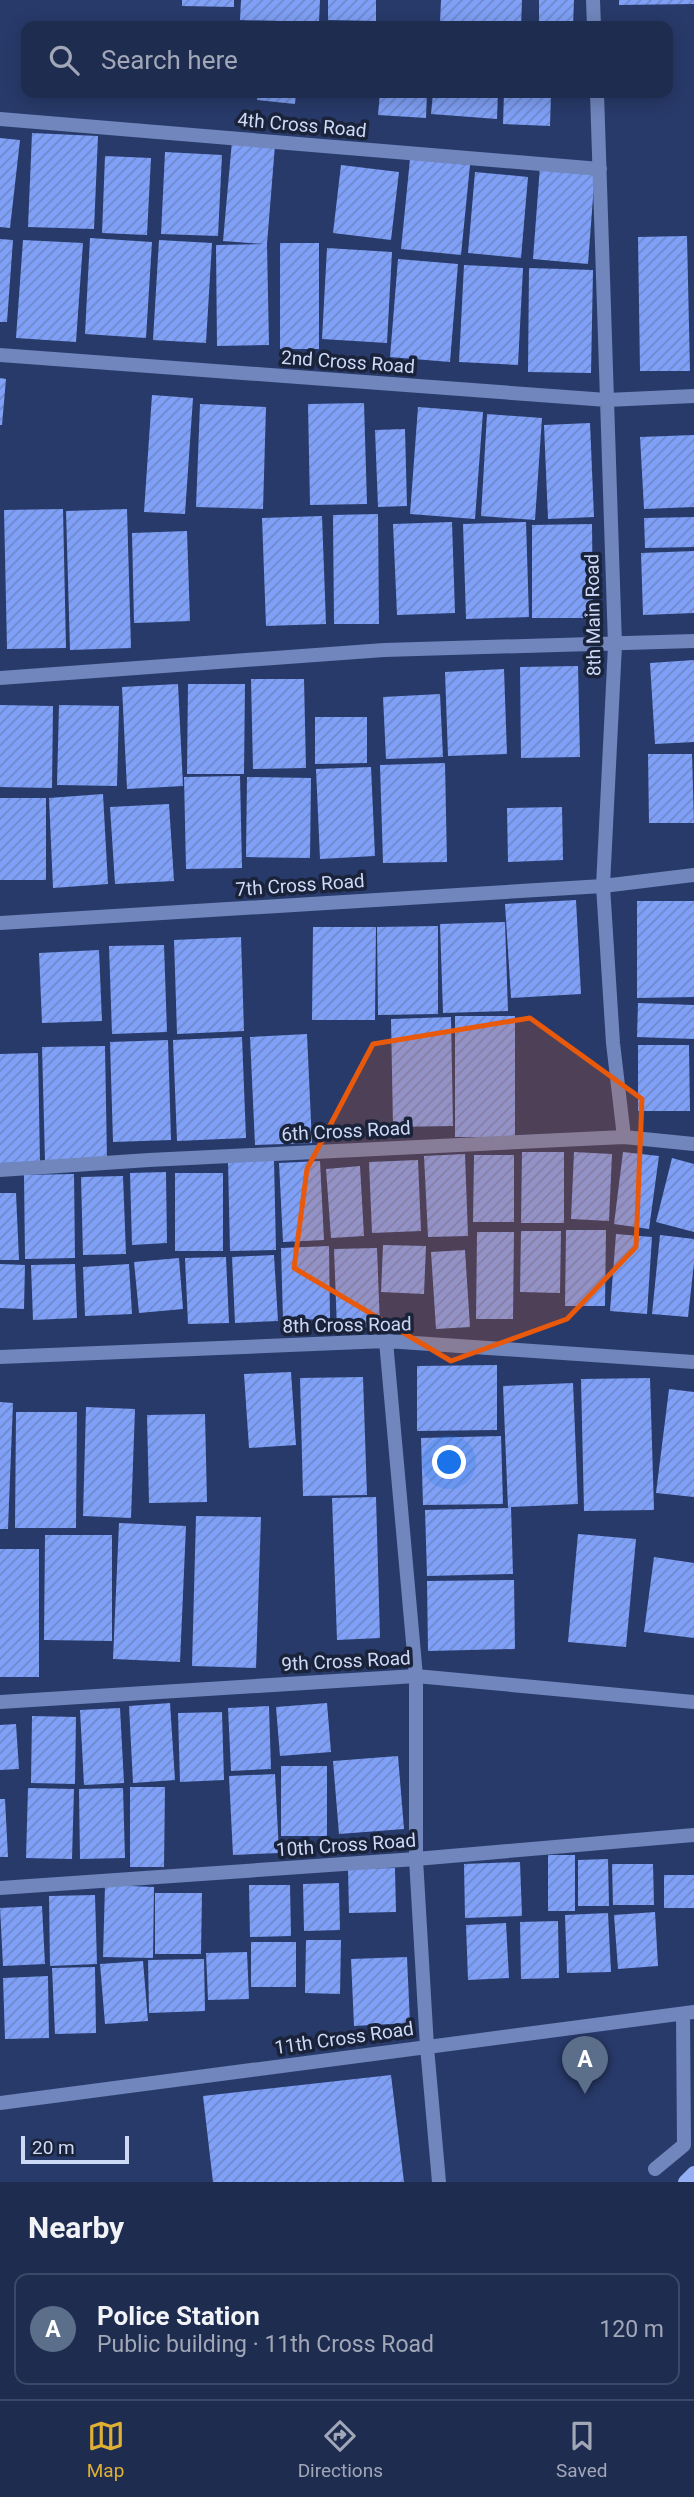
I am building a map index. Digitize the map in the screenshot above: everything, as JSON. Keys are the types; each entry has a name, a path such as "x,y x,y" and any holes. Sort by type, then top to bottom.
{"main road":[{"path":"685,2182 694,2173"}],"street":[{"path":"593,0 594,21"},
{"name":"8th Main Road","path":"597,98 615,645 603,886 613,1043 624,1137"},
{"name":"4th Cross Road","path":"0,119 600,169"},
{"name":"2nd Cross Road","path":"0,355 607,400 694,396"},
{"path":"0,678 384,650 694,641"},
{"path":"603,886 694,876"},
{"name":"7th Cross Road","path":"0,923 603,886"},
{"name":"6th Cross Road","path":"0,1170 149,1160 624,1137 694,1144"},
{"path":"386,1341 415,1676 415,1859 439,2182"},
{"name":"8th Cross Road","path":"0,1357 386,1341 694,1362"},
{"name":"9th Cross Road","path":"0,1702 415,1676 694,1702"},
{"name":"10th Cross Road","path":"0,1888 415,1859 694,1835"},
{"path":"655,2169 684,2146 689,2013"},
{"name":"11th Cross Road","path":"0,2103 689,2013"}],"highlighted area":[{"path":"530,1018 642,1099 636,1247 567,1319 451,1361 294,1268 307,1169 373,1044"}],"building":[{"path":"182,0 234,0 234,7 182,6"},
{"path":"241,0 320,0 319,21 240,20"},
{"path":"328,0 376,0 376,21 328,20"},
{"path":"441,0 522,0 521,21 440,21"},
{"path":"539,0 574,0 573,21 539,21"},
{"path":"619,0 694,0 694,4 619,5"},
{"path":"257,98 296,98 295,104"},
{"path":"380,98 427,98 426,118 378,115"},
{"path":"433,98 498,98 497,119 431,114"},
{"path":"504,98 551,98 550,126 503,124"},
{"path":"32,133 98,136 94,229 28,227"},
{"path":"0,138 20,140 10,228 0,227"},
{"path":"232,141 275,145 267,244 269,345 217,346 216,245 264,244 223,241"},
{"path":"165,152 222,155 218,236 161,234"},
{"path":"105,156 151,158 147,235 102,233"},
{"path":"410,159 470,165 461,255 401,249"},
{"path":"341,165 399,172 391,240 333,233"},
{"path":"540,166 595,171 588,264 533,259"},
{"path":"475,172 528,177 521,258 468,253"},
{"path":"687,236 690,371 640,371 638,237"},
{"path":"90,238 152,242 146,338 85,334"},
{"path":"0,239 13,240 7,322 0,322"},
{"path":"23,240 83,243 76,342 16,338"},
{"path":"159,240 212,243 206,343 153,340"},
{"path":"280,243 319,243 319,349 280,349"},
{"path":"327,248 392,252 387,343 322,339"},
{"path":"398,259 458,264 450,362 390,357"},
{"path":"464,265 523,268 518,365 459,362"},
{"path":"529,268 593,270 591,373 528,372"},
{"path":"0,378 6,379 2,425 0,425"},
{"path":"152,395 193,398 185,514 144,512"},
{"path":"364,403 367,504 310,505 308,404"},
{"path":"200,404 266,407 263,509 196,507"},
{"path":"418,407 483,412 475,519 410,514"},
{"path":"487,414 542,418 535,520 481,516"},
{"path":"590,423 594,517 548,519 544,425"},
{"path":"405,429 407,506 378,507 375,430"},
{"path":"694,435 694,507 644,509 640,437"},
{"path":"63,509 66,648 7,649 4,510"},
{"path":"127,509 131,648 70,650 66,511"},
{"path":"378,514 379,624 334,624 333,515"},
{"path":"322,516 326,624 266,626 262,518"},
{"path":"694,517 694,547 645,548 644,518"},
{"path":"452,522 455,613 397,615 393,524"},
{"path":"526,522 529,617 466,619 463,524"},
{"path":"592,524 593,618 532,618 532,525"},
{"path":"187,531 190,621 134,623 132,533"},
{"path":"694,551 694,613 643,615 641,553"},
{"path":"694,660 694,742 655,744 650,663"},
{"path":"578,666 580,757 521,758 520,667"},
{"path":"504,669 507,754 448,756 445,672"},
{"path":"251,679 304,679 306,768 253,769"},
{"path":"178,684 183,786 127,789 122,687"},
{"path":"188,684 245,684 244,774 187,774"},
{"path":"440,694 443,757 386,759 383,697"},
{"path":"0,705 53,706 52,788 0,787"},
{"path":"59,705 119,706 117,786 57,785"},
{"path":"315,717 367,717 367,763 315,764"},
{"path":"648,754 692,754 694,823 649,823"},
{"path":"445,763 447,862 383,863 380,765"},
{"path":"371,767 375,856 320,859 316,769"},
{"path":"240,776 242,868 186,869 184,777"},
{"path":"247,777 311,778 310,858 246,857"},
{"path":"103,794 108,884 53,888 49,798"},
{"path":"0,798 46,798 46,880 0,880"},
{"path":"169,804 174,881 115,884 110,807"},
{"path":"562,807 563,860 508,862 507,808"},
{"path":"576,900 581,994 511,998 505,904"},
{"path":"637,901 694,901 694,997 637,998"},
{"path":"505,922 508,1011 443,1013 440,924"},
{"path":"438,926 438,1014 378,1015 377,927"},
{"path":"313,927 376,927 375,1020 312,1020"},
{"path":"241,937 244,1031 177,1034 174,940"},
{"path":"164,945 167,1032 112,1034 109,946"},
{"path":"99,950 102,1021 42,1023 39,953"},
{"path":"638,1003 694,1005 694,1039 637,1037"},
{"path":"455,1016 515,1016 515,1137 455,1137"},
{"path":"451,1017 453,1126 393,1127 391,1019"},
{"path":"307,1034 312,1143 255,1145 250,1037"},
{"path":"242,1037 246,1138 177,1141 173,1040"},
{"path":"168,1040 171,1140 113,1142 110,1042"},
{"path":"638,1045 689,1045 690,1111 638,1111"},
{"path":"105,1046 107,1159 45,1161 42,1047"},
{"path":"38,1053 40,1162 0,1163 0,1054"},
{"path":"522,1152 564,1152 564,1223 521,1223"},
{"path":"574,1152 612,1154 609,1221 571,1219"},
{"path":"623,1152 659,1156 649,1229 614,1224"},
{"path":"465,1154 468,1236 428,1237 424,1156"},
{"path":"474,1155 514,1155 514,1222 473,1222"},
{"path":"672,1158 694,1164 694,1232 656,1222"},
{"path":"274,1160 276,1250 230,1251 228,1161"},
{"path":"418,1160 421,1231 372,1233 369,1162"},
{"path":"320,1161 324,1240 283,1242 279,1163"},
{"path":"360,1166 364,1236 331,1238 326,1169"},
{"path":"166,1172 167,1243 132,1245 130,1173"},
{"path":"175,1173 223,1173 223,1251 175,1251"},
{"path":"74,1174 75,1258 25,1259 24,1175"},
{"path":"123,1176 126,1254 83,1255 81,1177"},
{"path":"0,1193 16,1193 19,1260 0,1260"},
{"path":"566,1230 606,1230 605,1306 565,1306"},
{"path":"521,1231 561,1231 560,1293 520,1292"},
{"path":"477,1232 514,1232 513,1319 476,1319"},
{"path":"616,1234 652,1237 647,1314 610,1311"},
{"path":"660,1235 694,1239 688,1317 652,1314"},
{"path":"383,1245 426,1246 424,1294 381,1292"},
{"path":"329,1246 330,1319 283,1320 281,1248"},
{"path":"377,1248 380,1327 337,1329 334,1249"},
{"path":"465,1250 470,1327 436,1329 431,1252"},
{"path":"274,1255 278,1321 235,1323 232,1257"},
{"path":"226,1257 229,1323 188,1324 185,1258"},
{"path":"179,1258 183,1309 139,1313 134,1262"},
{"path":"0,1264 25,1265 24,1309 0,1308"},
{"path":"75,1264 77,1318 33,1320 31,1265"},
{"path":"129,1264 132,1314 85,1316 83,1267"},
{"path":"497,1365 497,1430 417,1431 417,1366"},
{"path":"291,1372 296,1445 249,1448 244,1374"},
{"path":"363,1377 367,1495 303,1496 300,1378"},
{"path":"650,1378 654,1510 584,1511 581,1379"},
{"path":"573,1383 578,1504 511,1507 513,1574 427,1576 425,1510 508,1508 503,1386"},
{"path":"669,1389 694,1392 694,1497 656,1493"},
{"path":"0,1402 13,1403 8,1529 0,1529"},
{"path":"86,1407 135,1409 131,1518 83,1516"},
{"path":"16,1412 77,1412 76,1528 15,1528"},
{"path":"205,1414 207,1502 149,1503 147,1415"},
{"path":"501,1436 503,1504 423,1505 421,1438"},
{"path":"376,1497 380,1638 337,1640 332,1498"},
{"path":"196,1516 261,1517 256,1668 192,1666"},
{"path":"119,1523 186,1526 180,1662 113,1659"},
{"path":"578,1534 636,1539 626,1647 568,1642"},
{"path":"45,1535 112,1535 112,1641 44,1640"},
{"path":"0,1549 39,1549 39,1677 0,1677"},
{"path":"654,1557 694,1563 694,1638 644,1632"},
{"path":"514,1580 515,1649 428,1651 427,1581"},
{"path":"170,1703 175,1780 133,1783 129,1706"},
{"path":"327,1703 331,1752 280,1756 276,1707"},
{"path":"269,1706 271,1769 231,1771 228,1708"},
{"path":"120,1708 124,1783 84,1785 80,1710"},
{"path":"222,1712 224,1780 180,1782 178,1713"},
{"path":"32,1716 76,1717 75,1784 31,1783"},
{"path":"16,1724 19,1769 0,1770 0,1725"},
{"path":"398,1756 404,1829 339,1834 333,1761"},
{"path":"281,1766 327,1766 327,1836 281,1836"},
{"path":"275,1774 279,1853 233,1855 229,1776"},
{"path":"130,1787 165,1787 164,1867 130,1867"},
{"path":"28,1788 74,1789 72,1859 26,1858"},
{"path":"123,1788 125,1858 80,1859 79,1789"},
{"path":"0,1799 5,1799 8,1857 0,1857"},
{"path":"548,1855 575,1855 575,1911 548,1911"},
{"path":"608,1859 609,1906 578,1906 578,1860"},
{"path":"520,1862 522,1916 465,1918 464,1864"},
{"path":"612,1864 653,1864 654,1905 613,1905"},
{"path":"395,1868 396,1912 349,1913 348,1869"},
{"path":"664,1875 694,1875 694,1908 664,1908"},
{"path":"339,1883 340,1930 304,1931 303,1884"},
{"path":"105,1885 154,1887 153,1958 103,1957"},
{"path":"249,1885 290,1885 291,1936 250,1937"},
{"path":"155,1893 202,1893 201,1954 155,1954"},
{"path":"95,1895 97,1964 50,1966 49,1896"},
{"path":"42,1906 45,1964 3,1966 0,1908"},
{"path":"655,1912 658,1966 618,1969 614,1915"},
{"path":"608,1913 611,1972 567,1973 565,1915"},
{"path":"558,1921 559,1978 521,1979 520,1922"},
{"path":"506,1923 509,1978 468,1980 466,1925"},
{"path":"306,1940 341,1940 340,1994 305,1993"},
{"path":"251,1942 296,1942 296,1987 251,1987"},
{"path":"247,1952 249,1999 208,2000 206,1953"},
{"path":"407,1957 410,2023 354,2026 351,1959"},
{"path":"204,1959 205,2011 149,2013 148,1960"},
{"path":"143,1961 148,2021 105,2024 100,1964"},
{"path":"95,1967 96,2033 55,2034 52,1968"},
{"path":"48,1976 49,2038 5,2039 3,1978"},
{"path":"391,2075 404,2182 213,2182 203,2096"}],"place":[{"name":"Police Station","path":"585,2094"}]}
